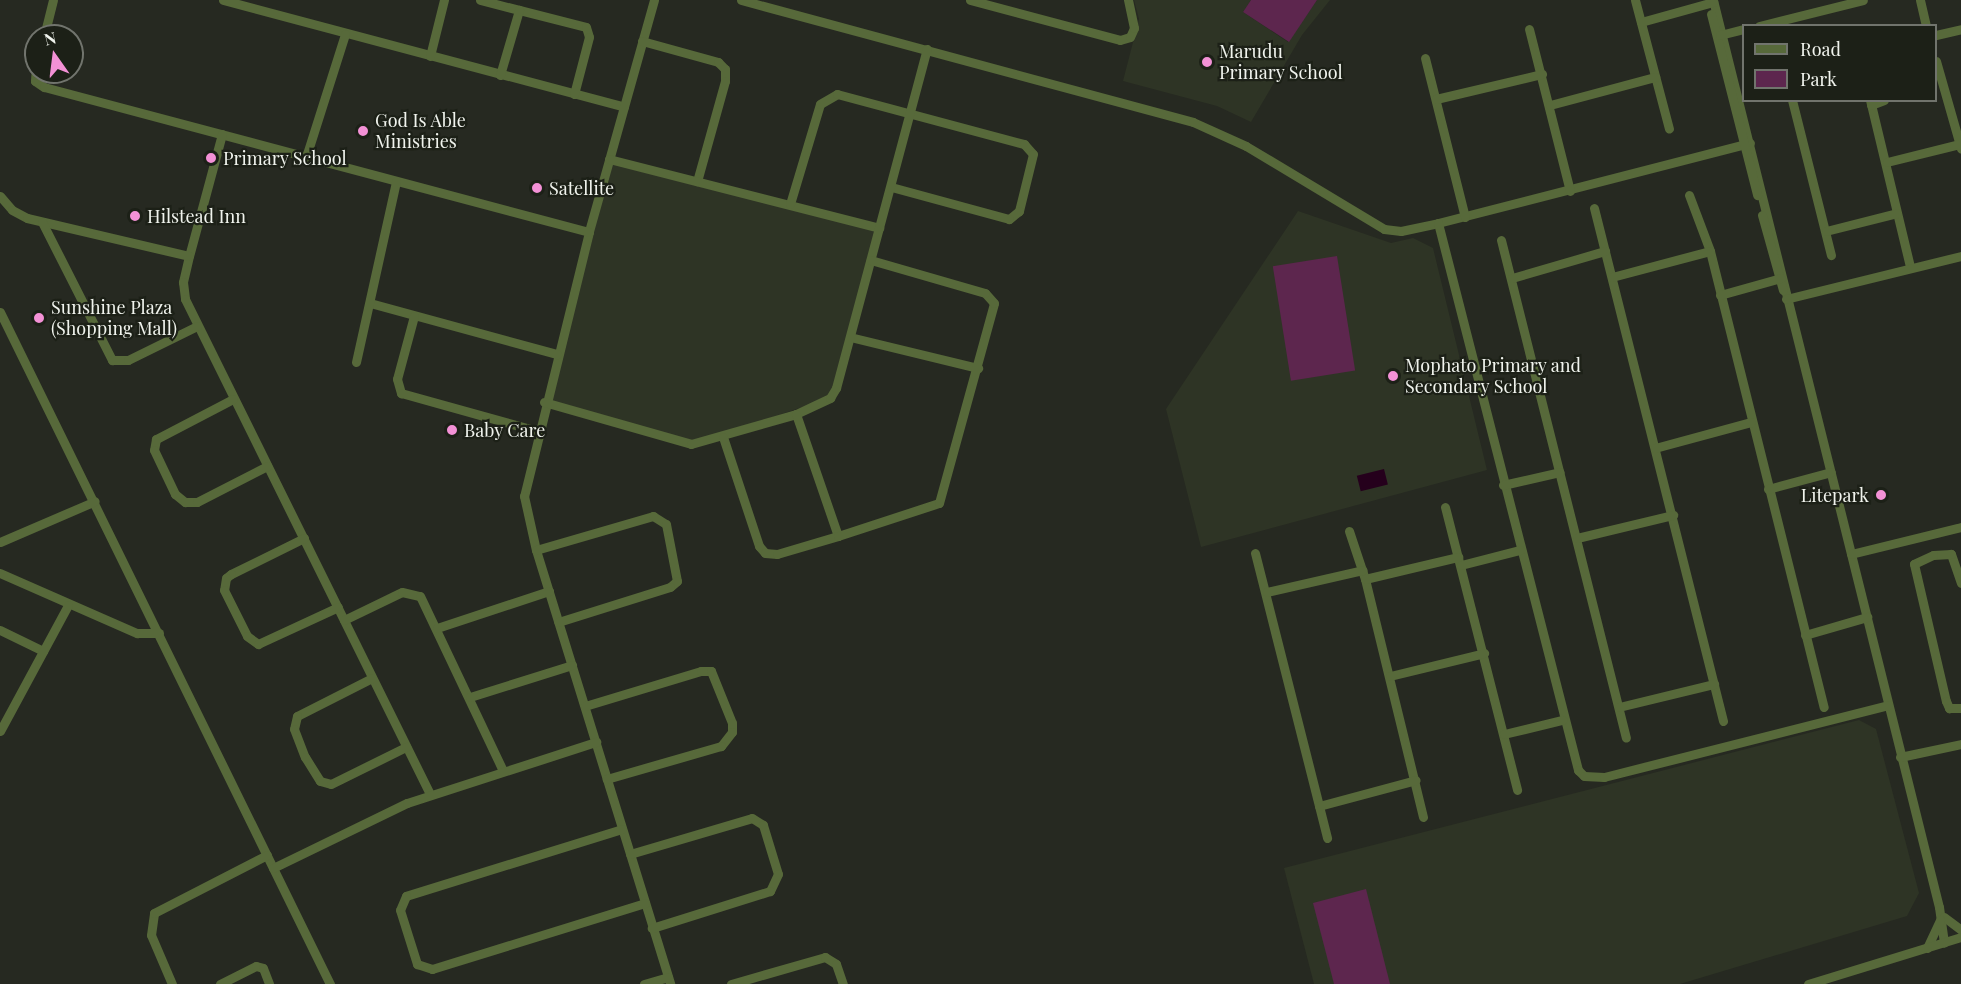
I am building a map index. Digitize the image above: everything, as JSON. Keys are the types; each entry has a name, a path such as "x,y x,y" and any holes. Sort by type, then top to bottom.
{"street":[{"path":"47,24 53,0"},
{"path":"223,0 262,5 345,34 624,107"},
{"path":"429,56 444,0"},
{"path":"480,0 587,28 589,36 574,94"},
{"path":"644,984 669,980 536,550 524,496 544,402 654,0"},
{"path":"741,0 1193,122 1246,146 1384,229 1401,231 1465,217 1746,144"},
{"path":"970,0 982,1 1120,40 1130,38 1134,28 1128,0"},
{"path":"1635,0 1669,129"},
{"path":"1920,0 1926,24"},
{"path":"1641,22 1711,1 1831,472 1900,757 1942,918 1952,940 1808,984"},
{"path":"1767,24 1858,1"},
{"path":"500,75 519,10"},
{"path":"1529,29 1570,191"},
{"path":"1720,35 1742,29"},
{"path":"1937,35 1961,29"},
{"path":"306,157 345,34"},
{"path":"642,40 715,61 725,69 725,81 697,181"},
{"path":"544,402 678,443 691,444 796,414 830,398 850,337 927,49"},
{"path":"1425,58 1465,217"},
{"path":"1436,99 1542,74"},
{"path":"1550,105 1655,77"},
{"path":"1887,162 1960,147 1938,81"},
{"path":"40,84 589,232"},
{"path":"790,204 825,98 841,94 911,111 1030,148 1034,154 1017,215 1005,219 891,187"},
{"path":"1793,102 1831,255"},
{"path":"1871,103 1887,162 1910,266"},
{"path":"222,134 189,256 183,289 197,326 430,794"},
{"path":"609,159 879,228"},
{"path":"356,362 396,181"},
{"path":"1689,195 1710,252 1824,707"},
{"path":"0,196 19,214 42,222 189,256"},
{"path":"1594,208 1723,721"},
{"path":"1826,231 1897,213"},
{"path":"42,222 112,360 128,360 197,326"},
{"path":"1438,223 1562,720 1574,763 1584,776 1594,779 1888,705"},
{"path":"1501,240 1626,738"},
{"path":"1512,278 1605,251"},
{"path":"1612,277 1710,252"},
{"path":"1785,296 1961,256"},
{"path":"723,436 759,546 765,553 777,554 939,503 994,306 991,297 871,260"},
{"path":"1720,295 1781,279"},
{"path":"370,303 557,354"},
{"path":"0,312 95,501 330,984"},
{"path":"414,316 397,379 401,393 537,431"},
{"path":"850,337 978,368"},
{"path":"233,399 156,439 154,450 176,494 185,502 197,502 267,466"},
{"path":"796,414 838,536"},
{"path":"1655,448 1751,422"},
{"path":"1503,485 1560,472"},
{"path":"1768,489 1831,472"},
{"path":"0,542 95,501"},
{"path":"1445,507 1517,790"},
{"path":"1577,538 1673,515"},
{"path":"536,550 653,516 666,524 677,580 670,587 558,622"},
{"path":"1851,554 1961,527"},
{"path":"1349,531 1364,575 1424,818"},
{"path":"1928,535 1933,555"},
{"path":"304,538 231,574 226,578 224,590 247,636 258,644 338,607"},
{"path":"1267,592 1520,550"},
{"path":"1255,553 1267,592 1327,838"},
{"path":"1961,583 1953,556 1933,555 1916,561 1914,568 1946,701 1952,709 1961,708"},
{"path":"0,573 68,605 136,633 159,633"},
{"path":"344,620 409,591 420,596 503,771"},
{"path":"437,628 549,591"},
{"path":"0,731 68,605"},
{"path":"1805,635 1867,617"},
{"path":"0,630 44,651"},
{"path":"1390,676 1484,653"},
{"path":"470,698 572,665"},
{"path":"585,706 701,671 711,671 732,723 728,740 721,746 607,779"},
{"path":"372,678 297,716 294,729 305,758 320,781 331,784 406,747"},
{"path":"1619,707 1714,684"},
{"path":"1504,734 1562,720"},
{"path":"273,868 430,794 596,742"},
{"path":"1900,757 1961,744"},
{"path":"1318,806 1416,780"},
{"path":"630,854 752,818 763,825 778,874 770,891 652,928"},
{"path":"622,829 406,896 400,910 417,964 432,969 645,903"},
{"path":"172,984 151,935 154,913 267,855"},
{"path":"1942,918 1961,930"},
{"path":"1927,948 1942,918"},
{"path":"731,984 825,957 836,964 843,984"},
{"path":"220,984 256,966 263,968 269,984"}],"shaded area":[{"name":"Marudu Primary School","path":"1134,0 1251,0 1243,12 1288,42 1317,0 1330,0 1302,35 1251,122 1217,106 1123,81 1139,19"},
{"path":"609,159 879,228 830,398 691,444 544,402"},
{"name":"Mophato Primary and Secondary School","path":"1298,211 1391,243 1413,238 1433,248 1487,470 1201,547 1166,409"},
{"path":"1384,469 1388,485 1361,491 1357,476"},
{"path":"1859,720 1876,729 1919,893 1907,916 1680,984 1314,984 1284,868"}],"green space":[{"path":"1251,0 1317,0 1289,42 1243,12"},
{"path":"1337,256 1355,371 1291,381 1273,266"},
{"path":"1366,889 1390,984 1334,984 1313,903"}],"place":[{"name":"Marudu Primary School","path":"1207,62"},
{"name":"God Is Able Ministries","path":"363,131"},
{"name":"Primary School","path":"211,158"},
{"name":"Satellite","path":"537,188"},
{"name":"Hilstead Inn","path":"135,216"},
{"name":"Sunshine Plaza (Shopping Mall)","path":"39,318"},
{"name":"Mophato Primary and Secondary School","path":"1393,376"},
{"name":"Baby Care","path":"452,430"},
{"name":"Litepark","path":"1881,495"}]}
